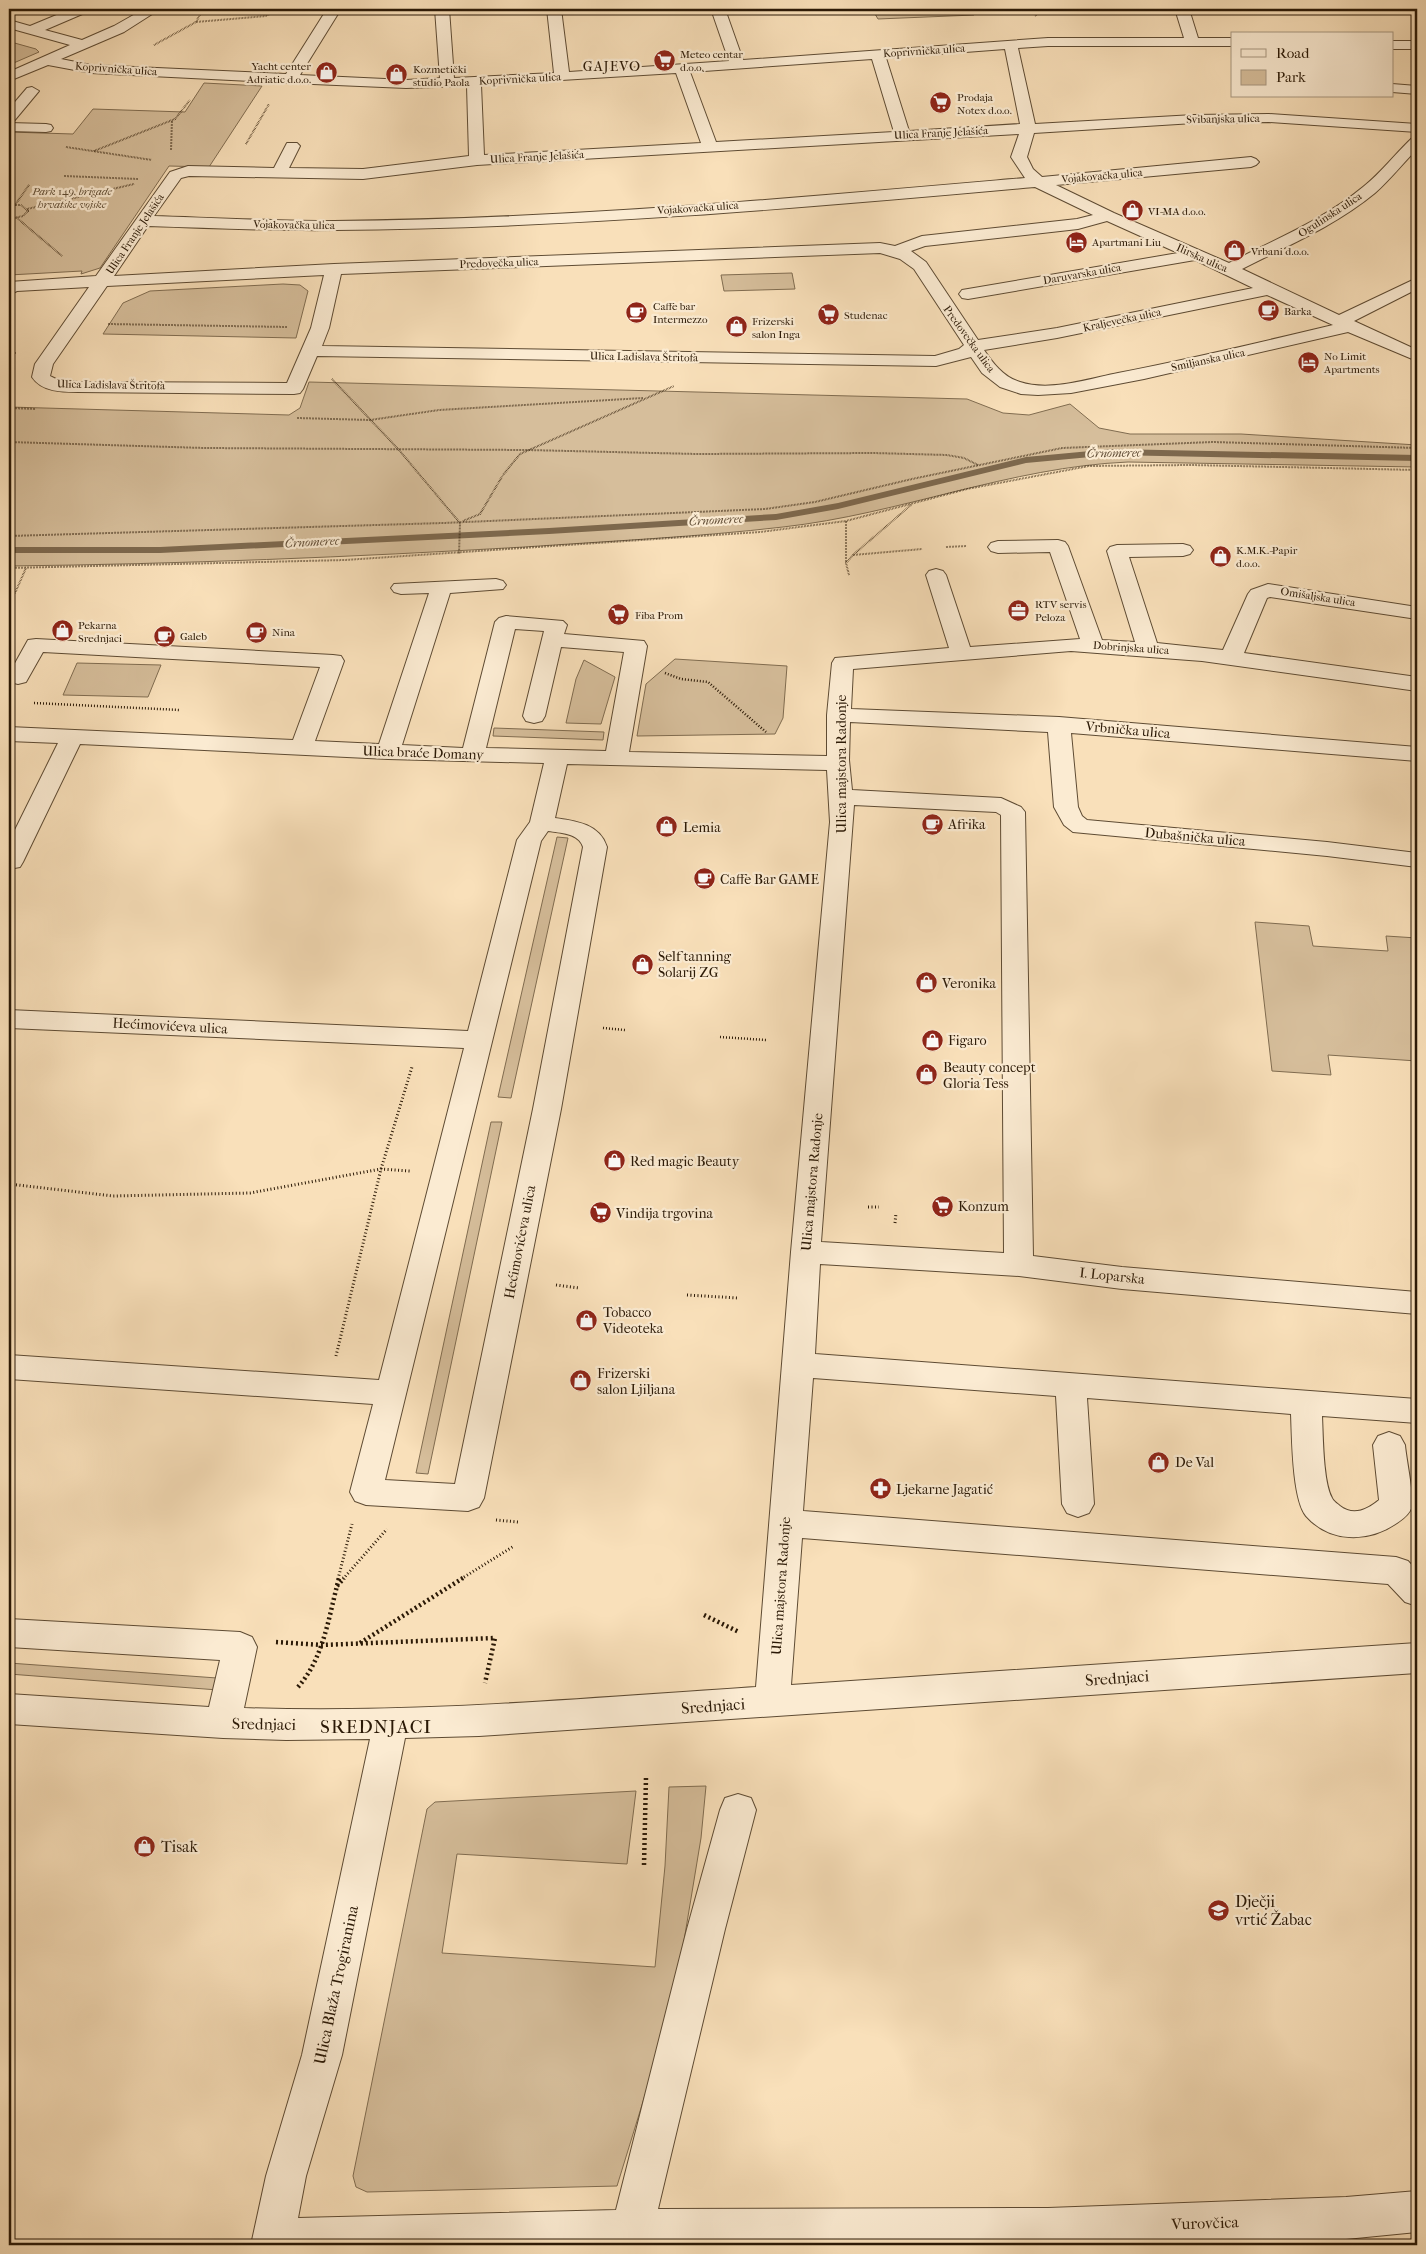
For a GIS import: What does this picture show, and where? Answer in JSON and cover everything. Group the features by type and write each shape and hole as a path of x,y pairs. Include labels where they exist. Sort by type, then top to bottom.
{"street":[{"path":"32,30 82,9"},
{"path":"9,78 138,20 153,9"},
{"path":"286,79 334,9"},
{"path":"442,9 447,83"},
{"path":"554,9 562,77"},
{"path":"718,9 738,65"},
{"path":"1182,9 1192,41"},
{"path":"9,24 85,44"},
{"name":"Koprivnička ulica","path":"48,61 91,69 406,84 562,77 1083,41 1231,42"},
{"path":"1394,44 1417,45"},
{"name":"Ilirska ulica","path":"1011,46 1028,128 1019,157 1027,171 1038,182 1108,216 1229,269 1269,290 1417,356"},
{"path":"878,54 903,136"},
{"path":"682,69 711,148"},
{"path":"474,82 477,160"},
{"path":"1394,88 1417,90"},
{"path":"9,118 32,91"},
{"name":"Svibanjska ulica","path":"1028,128 1269,111 1417,128"},
{"path":"9,127 46,128"},
{"name":"Ulica Franje Jelašića","path":"103,281 144,221 164,180 188,171 363,174 477,160 711,148 1028,128"},
{"name":"Ogulinska ulica","path":"1229,269 1280,246 1339,212 1369,190 1417,141"},
{"path":"280,172 292,146"},
{"name":"Vojakovačka ulica","path":"144,221 360,226 541,219 1038,182 1251,162"},
{"name":"Predovečka ulica","path":"896,250 922,242 1078,224 1108,216"},
{"name":"Predovečka ulica","path":"103,281 334,269 880,248 896,250 920,266 960,330 974,346 988,369 999,379 1012,386 1042,390 1064,388"},
{"name":"Daruvarska ulica","path":"968,294 1195,255"},
{"name":"Ulica Ladislava Štritofa","path":"103,281 43,366 41,377 46,382 78,386 294,389 320,328 334,269"},
{"path":"9,290 12,286 103,281"},
{"name":"Smiljanska ulica","path":"1064,388 1211,360 1346,323 1417,283"},
{"name":"Kraljevečka ulica","path":"974,346 1057,333 1269,290"},
{"name":"Ulica Ladislava Štritofa","path":"311,351 936,361 965,353 974,346"},
{"path":"998,547 1058,546 1092,646"},
{"path":"1148,648 1117,551 1183,550"},
{"path":"936,575 961,653"},
{"path":"388,752 442,586"},
{"path":"401,588 496,586"},
{"name":"Omišaljska ulica","path":"1231,657 1258,594 1268,590 1417,613"},
{"path":"473,755 506,622 556,625 534,716"},
{"path":"552,640 636,646 616,759"},
{"name":"Dobrinjska ulica","path":"843,663 1071,645 1148,648 1231,657 1417,684"},
{"path":"18,677 36,646 333,661 302,747"},
{"name":"Ulica majstora Radonje","path":"772,1702 843,797 838,763 838,715 843,663"},
{"name":"Vrbnička ulica","path":"838,715 1059,724 1417,754"},
{"name":"Dubašnička ulica","path":"1059,724 1066,807 1072,820 1081,827 1327,849 1417,860"},
{"name":"Ulica braće Domany","path":"9,734 473,755 838,763"},
{"path":"11,862 72,736"},
{"name":"Hećimovićeva ulica","path":"542,823 583,832 591,837 595,847 547,1109 468,1498 366,1492 389,1393 530,840 542,823 557,757"},
{"path":"843,797 1001,804 1012,812 1019,1265"},
{"name":"Hećimovićeva ulica","path":"9,1019 480,1040"},
{"name":"I. Loparska","path":"806,1252 1019,1265 1122,1278 1417,1303"},
{"path":"799,1365 1417,1411"},
{"path":"9,1367 389,1393"},
{"path":"1071,1385 1078,1504"},
{"path":"1306,1402 1309,1466 1317,1506 1336,1521 1358,1525 1381,1518 1396,1505 1389,1445"},
{"path":"786,1523 1396,1571 1417,1592"},
{"path":"9,1633 240,1647 223,1723"},
{"name":"Srednjaci","path":"9,1709 223,1723 479,1721 1417,1658"},
{"name":"Ulica Blaža Trogiranina","path":"272,2243 286,2176 322,2055 390,1722"},
{"path":"632,2230 706,1929 738,1810"},
{"name":"Vurovčica","path":"272,2243 329,2237 632,2230 881,2231 1048,2229 1328,2218 1417,2212"}],"path":[{"path":"196,22 260,17 279,9"},
{"path":"94,151 172,120 180,114 208,76"},
{"path":"246,144 286,79"},
{"path":"171,163 172,120"},
{"path":"62,146 171,163 188,171"},
{"path":"64,176 164,180"},
{"path":"9,205 28,209 164,180"},
{"path":"15,205 29,185"},
{"path":"9,220 23,216 28,209"},
{"path":"107,324 320,328"},
{"path":"311,351 327,374 399,450 460,523 459,553"},
{"path":"460,523 480,514 503,475 520,454 643,398 697,377 727,358"},
{"path":"9,388 12,388 9,392"},
{"path":"292,418 370,420 439,410 643,398"},
{"path":"9,408 38,409"},
{"path":"9,442 204,448 527,450 697,454 882,453 964,458 978,465"},
{"path":"9,536 460,523 766,508 815,502 1062,448 1213,442 1417,448"},
{"path":"9,568 335,561 760,532 846,521 1026,476 1089,466 1171,464 1417,470"},
{"path":"846,563 913,504"},
{"path":"846,521 846,563 849,575"},
{"path":"15,593 26,568"},
{"path":"632,666 653,668 680,679 708,682 772,737"},
{"path":"603,1028 625,1030"},
{"path":"720,1037 766,1040"},
{"path":"328,1389 381,1169 421,1038"},
{"path":"9,1184 113,1196 250,1193 381,1169"},
{"path":"868,1207 879,1207"},
{"path":"895,1222 896,1213"},
{"path":"556,1285 579,1288"},
{"path":"687,1295 738,1298"},
{"path":"296,1689 306,1678 322,1645 354,1515"},
{"path":"360,1644 514,1546"},
{"path":"704,1614 746,1635"},
{"path":"240,1647 279,1642 322,1645 495,1638 484,1690"},
{"path":"644,1865 646,1777"}],"green space":[{"path":"872,9 971,9 974,15 878,19"},
{"path":"9,43 36,49 39,52 9,65"},
{"name":"Park 149. brigade hrvatske vojske","path":"204,83 262,86 209,167 169,166 100,268 81,274 82,271 9,275 9,132 73,134 93,109 185,112"},
{"path":"792,273 795,289 724,291 721,275"},
{"path":"283,284 300,285 308,291 296,338 103,334 123,303 150,291"},
{"path":"309,382 967,399 1003,413 1029,415 1070,404 1099,428 1130,434 1241,434 1417,445 1417,467 1128,462 1041,472 827,521 718,534 331,557 138,564 9,566 9,407 289,415 300,408"},
{"path":"675,659 787,666 783,718 775,734 637,736 646,684"},
{"path":"584,660 615,677 601,724 566,723 576,679"},
{"path":"77,663 161,665 148,697 63,695"},
{"path":"494,728 604,732 603,740 493,736"},
{"path":"557,837 568,838 511,1098 498,1097"},
{"path":"1255,922 1309,926 1313,946 1388,951 1386,936 1417,938 1417,1061 1328,1055 1331,1075 1272,1071"},
{"path":"491,1122 502,1122 428,1474 416,1473"},
{"path":"9,1663 217,1678 218,1690 9,1674"},
{"path":"706,1786 701,1838 674,2001 617,2186 367,2192 356,2187 353,2176 427,1809 435,1802 636,1791 627,1864 457,1854 442,1953 655,1967 665,1866 669,1787"}],"waterway":[{"name":"Črnomerec","path":"9,550 160,550 549,531 776,517 838,506 1026,460 1112,452 1417,458"}],"place":[{"name":"Meteo centar d.o.o.","path":"664,60"},
{"name":"Yacht center Adriatic d.o.o.","path":"327,72"},
{"name":"Kozmetički studio Paola","path":"397,75"},
{"name":"Prodaja Notex d.o.o.","path":"941,103"},
{"name":"VI-MA d.o.o.","path":"1132,211"},
{"name":"Apartmani Liu","path":"1076,242"},
{"name":"Vrbani d.o.o.","path":"1235,251"},
{"name":"Barka","path":"1268,311"},
{"name":"Caffe bar Intermezzo","path":"637,312"},
{"name":"Studenac","path":"828,315"},
{"name":"Frizerski salon Inga","path":"736,327"},
{"name":"No Limit Apartments","path":"1308,362"},
{"name":"K.M.K.-Papir d.o.o.","path":"1220,556"},
{"name":"RTV servis Peloza","path":"1019,610"},
{"name":"Fiba Prom","path":"619,615"},
{"name":"Pekarna Srednjaci","path":"62,631"},
{"name":"Nina","path":"256,632"},
{"name":"Galeb","path":"164,636"},
{"name":"Afrika","path":"932,824"},
{"name":"Lemia","path":"667,827"},
{"name":"Caffe Bar GAME","path":"704,879"},
{"name":"Self tanning Solarij ZG","path":"642,964"},
{"name":"Veronika","path":"926,983"},
{"name":"Figaro","path":"932,1040"},
{"name":"Beauty concept Gloria Tess","path":"927,1075"},
{"name":"Red magic Beauty","path":"614,1161"},
{"name":"Konzum","path":"942,1206"},
{"name":"Vindija trgovina","path":"600,1213"},
{"name":"Tobacco Videoteka","path":"587,1320"},
{"name":"Frizerski salon Ljiljana","path":"581,1381"},
{"name":"De Val","path":"1159,1462"},
{"name":"Ljekarne Jagatić","path":"880,1489"},
{"name":"Tisak","path":"145,1846"},
{"name":"Dječji vrtić Žabac","path":"1219,1910"}],"district":[{"name":"GAJEVO","path":"612,66"},
{"name":"SREDNJACI","path":"376,1727"}]}
